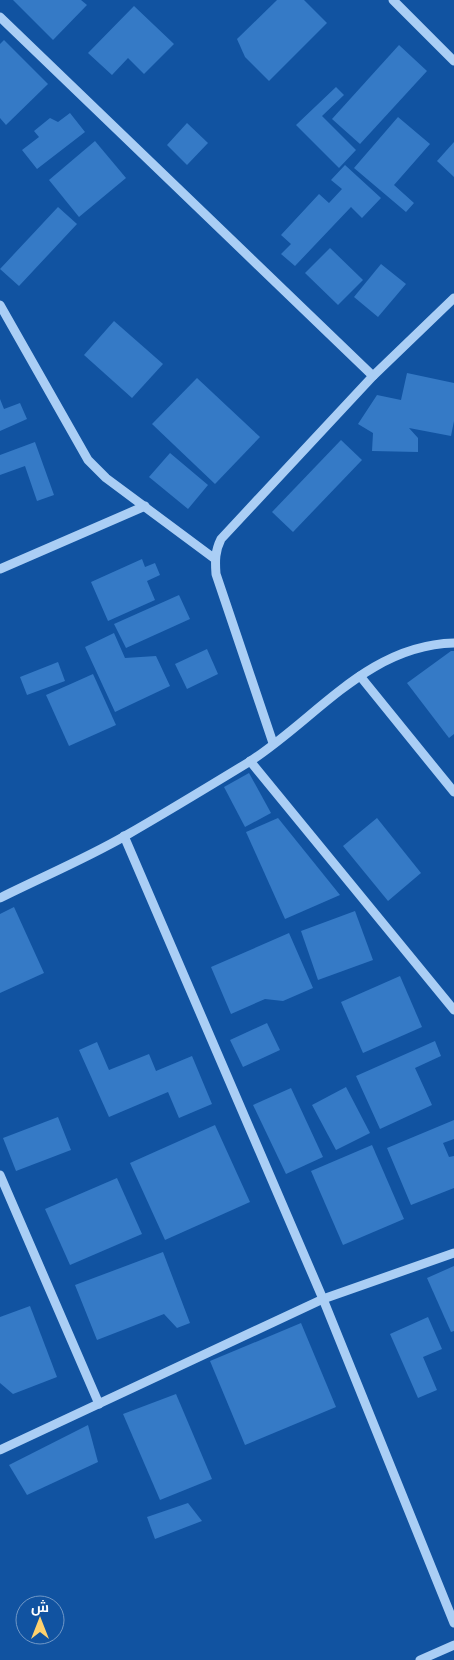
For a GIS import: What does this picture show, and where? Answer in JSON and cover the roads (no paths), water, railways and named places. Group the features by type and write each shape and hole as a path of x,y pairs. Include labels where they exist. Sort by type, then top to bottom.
{"street":[{"path":"395,1 454,61"},
{"path":"0,17 374,376"},
{"path":"273,743 216,574 215,559 217,548 221,539 374,376 454,298"},
{"path":"0,305 88,460 106,478 215,559"},
{"path":"0,569 145,506"},
{"path":"0,898 124,836 250,760 381,662 402,652 424,646 454,643"},
{"path":"360,676 454,792"},
{"path":"250,760 454,1010"},
{"path":"124,836 323,1299 454,1623"},
{"path":"0,1175 99,1404"},
{"path":"0,1450 323,1299 454,1253"},
{"path":"420,1660 454,1645"}]}
